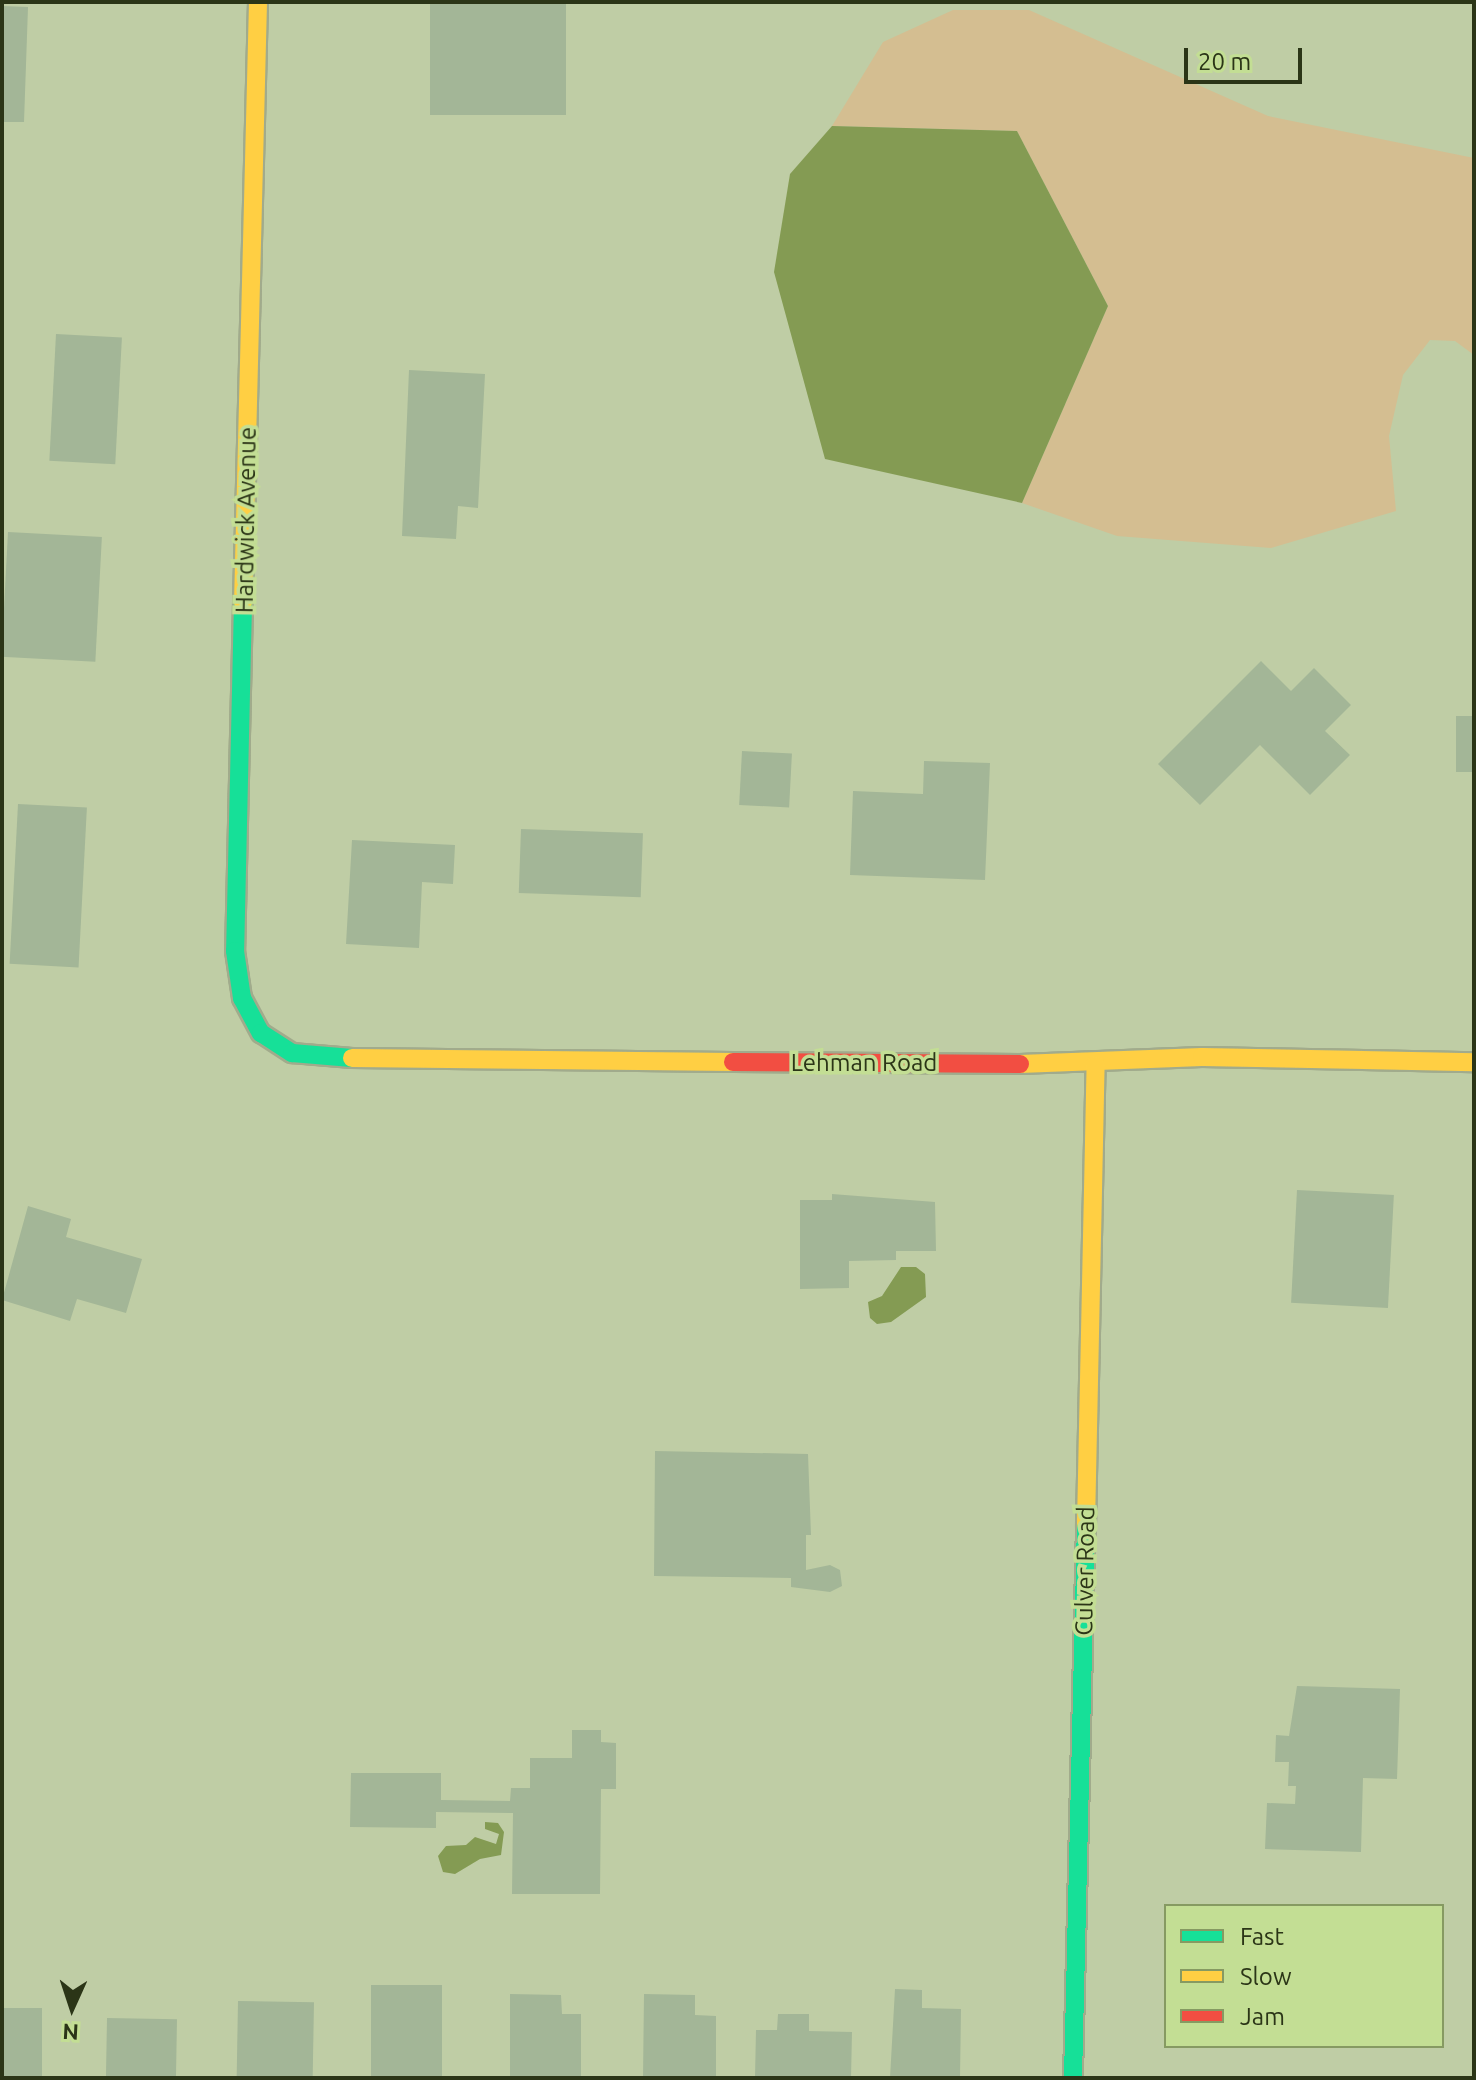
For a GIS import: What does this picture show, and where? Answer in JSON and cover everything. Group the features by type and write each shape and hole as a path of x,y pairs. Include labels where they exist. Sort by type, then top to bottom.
{"street":[{"name":"Hardwick Avenue","path":"258,2 235,951 242,998 261,1033"},
{"name":"Lehman Road","path":"261,1033 292,1053 336,1058 1096,1065 1202,1057 1474,1062"},
{"name":"Culver Road","path":"1073,2078 1096,1065"}],"shaded area":[{"path":"953,10 1029,10 1268,116 1474,158 1474,355 1455,341 1430,340 1403,375 1389,436 1396,511 1271,548 1117,536 1022,503 1108,306 1017,131 832,126 883,42"},
{"path":"832,126 1017,131 1108,306 1022,503 825,459 774,272 790,174"},
{"path":"901,1267 916,1267 925,1274 926,1297 891,1322 877,1324 870,1318 868,1302 882,1296"},
{"path":"485,1822 498,1823 504,1832 501,1855 480,1859 455,1874 443,1872 438,1856 446,1846 466,1845 475,1837 496,1844 499,1834 485,1829"}],"building":[{"path":"430,2 566,2 566,115 430,115"},
{"path":"2,6 28,7 24,122 2,122"},
{"path":"56,334 122,337 115,464 49,461"},
{"path":"409,370 485,374 478,508 458,506 456,539 402,536"},
{"path":"8,532 102,537 95,662 2,657"},
{"path":"1261,661 1291,691 1314,668 1351,705 1325,731 1350,755 1310,795 1260,745 1200,805 1158,764"},
{"path":"1456,716 1474,716 1474,772 1456,772"},
{"path":"742,751 792,754 789,808 739,805"},
{"path":"924,761 990,763 985,880 850,875 853,791 923,794"},
{"path":"18,804 87,808 79,967 10,964"},
{"path":"521,829 643,833 641,897 519,893"},
{"path":"352,840 455,845 453,884 422,882 419,948 346,944"},
{"path":"1297,1190 1394,1195 1388,1308 1291,1303"},
{"path":"832,1194 935,1202 936,1251 896,1251 896,1260 849,1261 849,1288 800,1289 800,1200 832,1200"},
{"path":"28,1206 71,1219 66,1237 142,1259 126,1313 77,1299 70,1321 2,1300"},
{"path":"655,1451 808,1454 811,1535 806,1535 806,1570 830,1565 840,1570 842,1586 830,1592 791,1587 791,1578 654,1576"},
{"path":"1297,1686 1400,1689 1397,1779 1363,1778 1361,1852 1265,1849 1267,1803 1295,1804 1296,1786 1288,1786 1289,1762 1275,1762 1276,1735 1289,1736"},
{"path":"572,1730 601,1730 601,1742 616,1743 616,1789 601,1789 600,1894 512,1894 513,1813 436,1812 436,1828 350,1827 351,1773 441,1773 441,1800 510,1801 511,1788 530,1788 530,1758 572,1758"},
{"path":"371,1985 442,1985 442,2078 371,2078"},
{"path":"895,1989 922,1990 922,2008 961,2009 960,2078 890,2078"},
{"path":"510,1994 561,1995 562,2014 581,2014 581,2078 510,2078"},
{"path":"644,1994 695,1995 695,2015 716,2016 716,2078 643,2078"},
{"path":"238,2001 314,2002 313,2078 237,2078"},
{"path":"2,2008 42,2008 42,2078 2,2078"},
{"path":"778,2014 809,2014 809,2031 852,2032 851,2078 755,2078 756,2030 777,2030"},
{"path":"107,2018 177,2019 176,2078 106,2078"}],"traffic: fast":[{"path":"243,603 235,951 242,998 261,1033 292,1053 352,1058"},
{"path":"1073,2078 1086,1524"}],"traffic: slow":[{"path":"243,603 258,2"},
{"path":"1020,1064 1202,1057 1474,1062"},
{"path":"352,1058 733,1062"},
{"path":"1086,1524 1096,1065"}],"traffic: jam":[{"path":"733,1062 1020,1064"}]}
